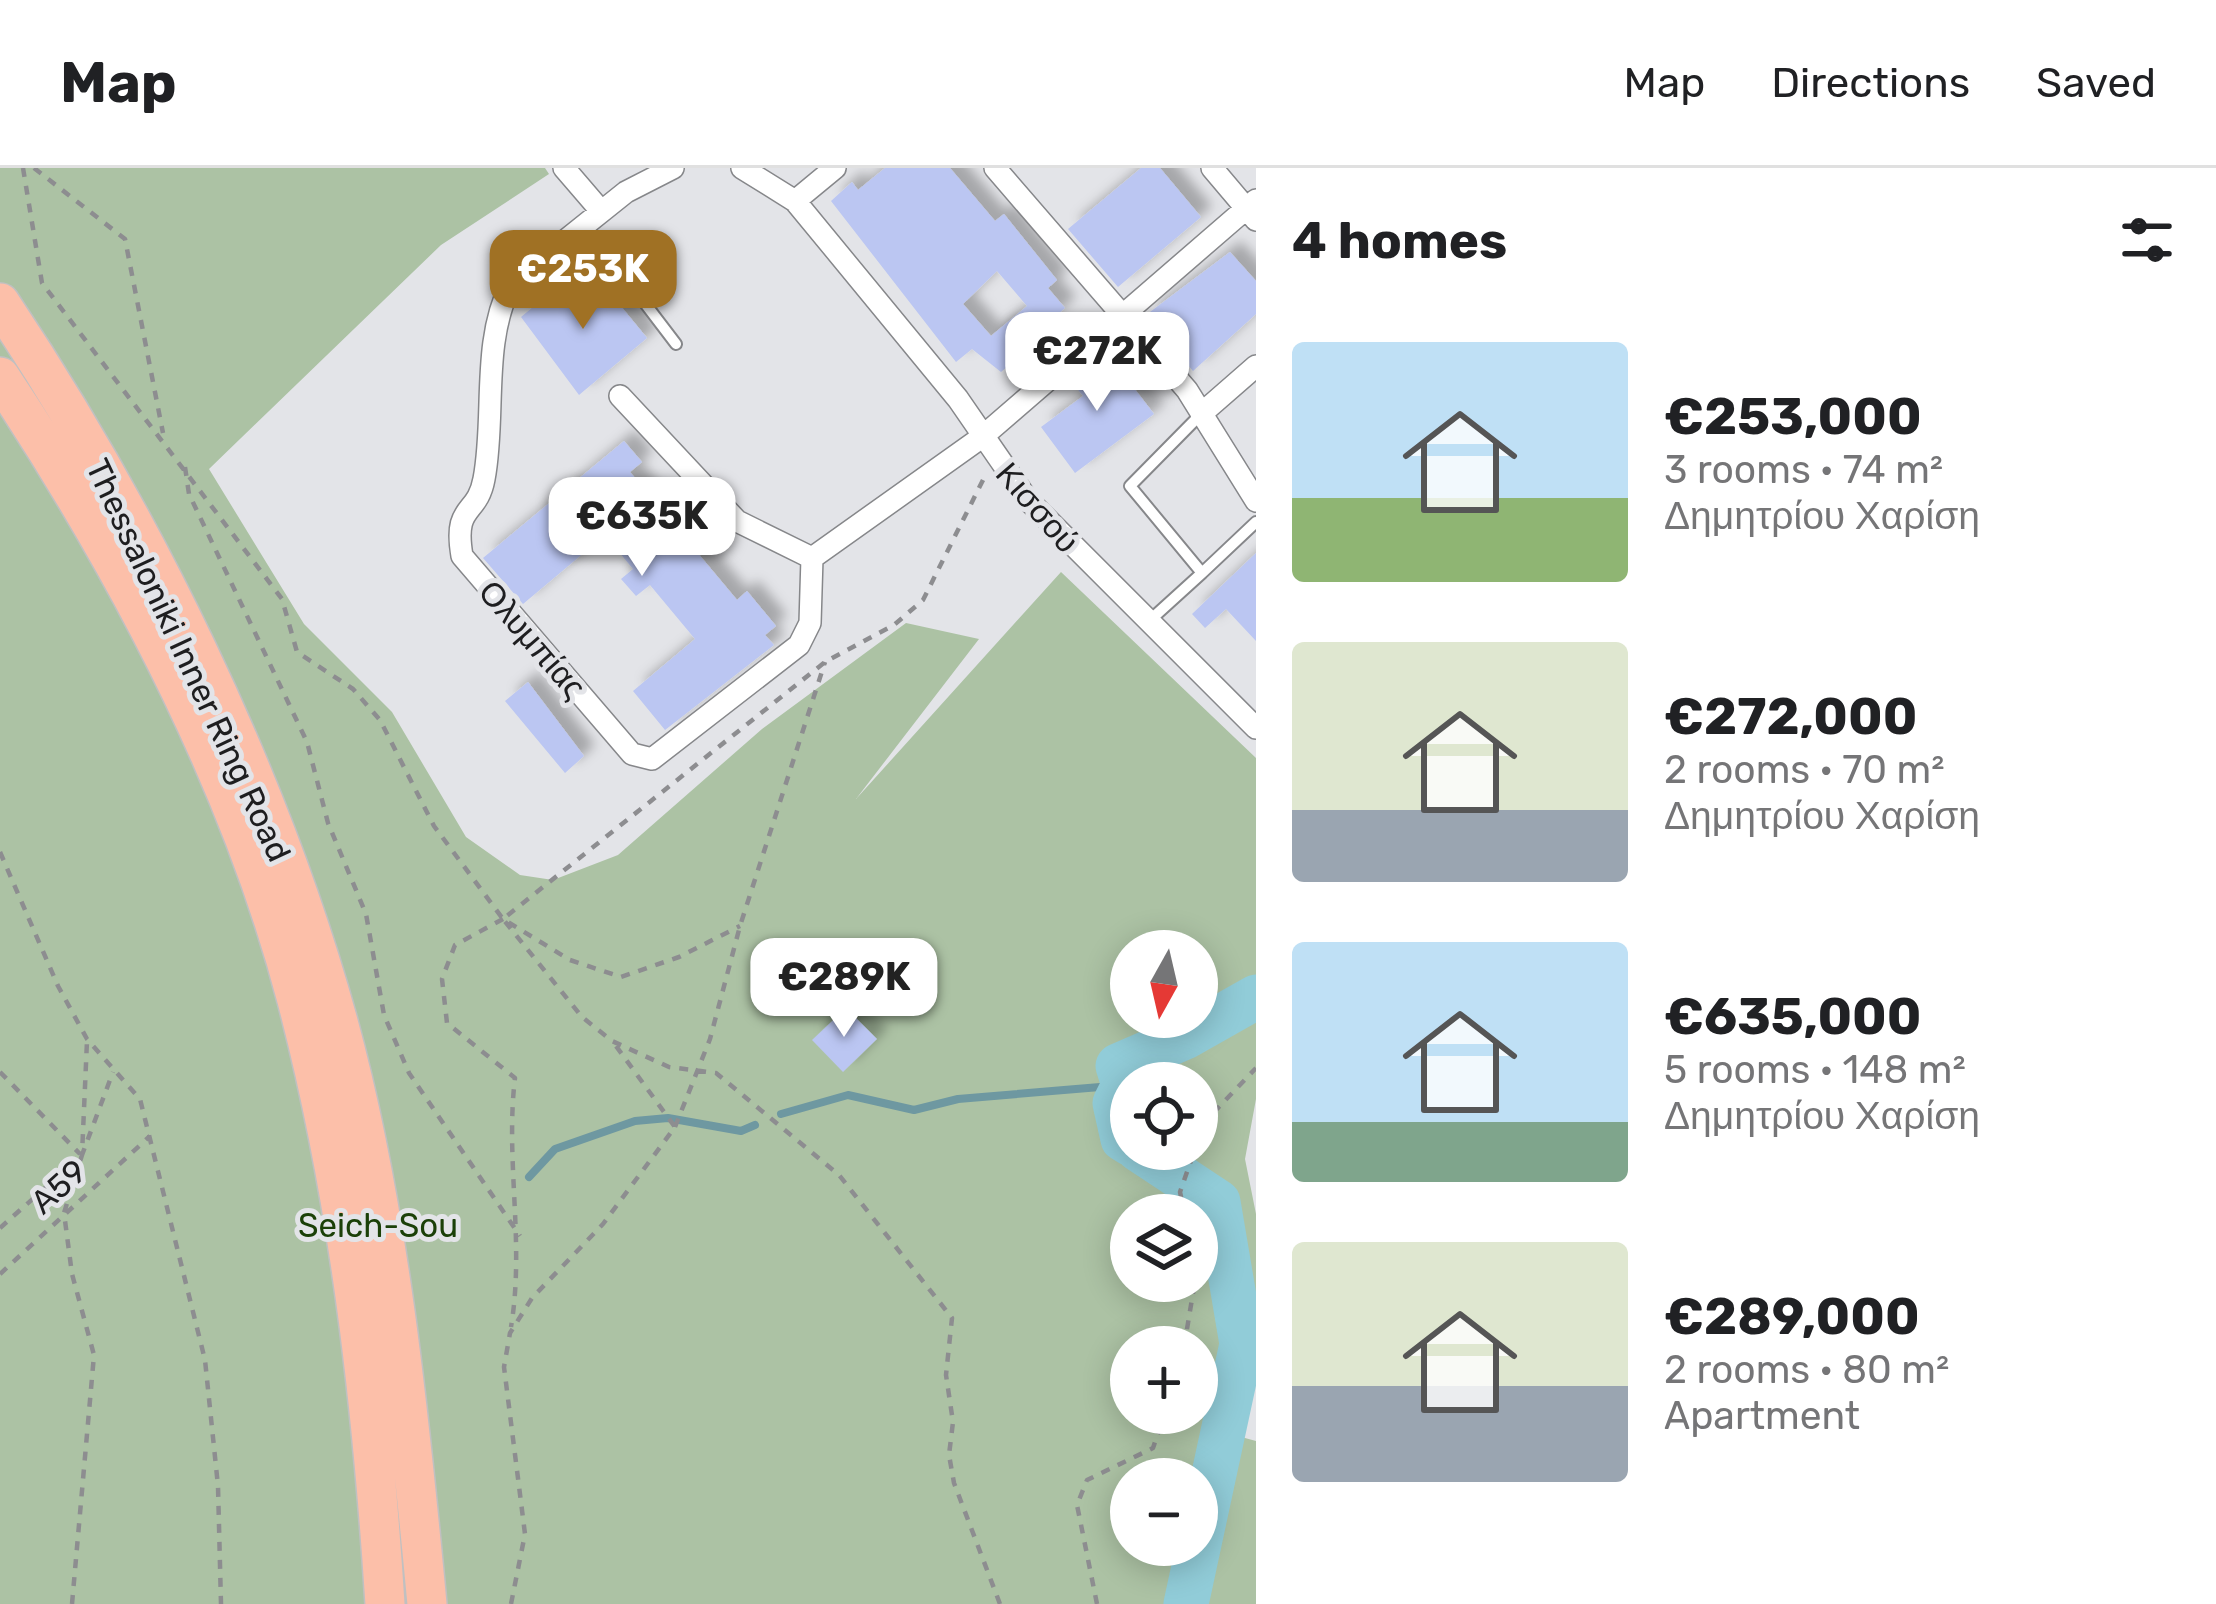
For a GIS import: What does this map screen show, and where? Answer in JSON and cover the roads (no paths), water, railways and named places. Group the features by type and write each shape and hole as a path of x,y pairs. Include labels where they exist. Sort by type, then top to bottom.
{"highway":[{"name":"Thessaloniki Inner Ring Road","path":"0,303 143,547 238,749 305,914 338,1023 367,1157 427,1604"},
{"name":"Thessaloniki Inner Ring Road","path":"0,377 118,568 223,785 272,919 320,1097 354,1282 385,1604"}],"street":[{"path":"564,168 592,217"},
{"name":"Ολυμπίας","path":"673,168 592,217 520,274 504,300 490,389 485,473 479,493 459,521 462,556 632,754 652,759 799,645 810,623 812,557"},
{"name":"Κισσού","path":"742,168 795,201 939,374 998,461 1070,546 1256,728"},
{"path":"795,201 835,168"},
{"path":"995,168 1123,314 1202,414 1256,501"},
{"path":"620,396 737,521 812,557 982,436 1253,210 1212,168"},
{"path":"1202,414 1256,366"}],"lane":[{"path":"592,217 676,344"},
{"path":"1202,414 1130,486 1134,497 1202,573"},
{"path":"1148,622 1256,522"}],"waterway":[{"path":"1127,1062 1187,1036 1256,997"},
{"path":"781,1114 848,1095 914,1110 958,1099 1110,1086"},
{"path":"529,1177 555,1149 635,1121 668,1118 741,1131 755,1125"},
{"path":"1170,1170 1218,1202 1242,1344 1186,1604"}],"park label":[{"name":"Seich-Sou","path":"378,1225"}]}
